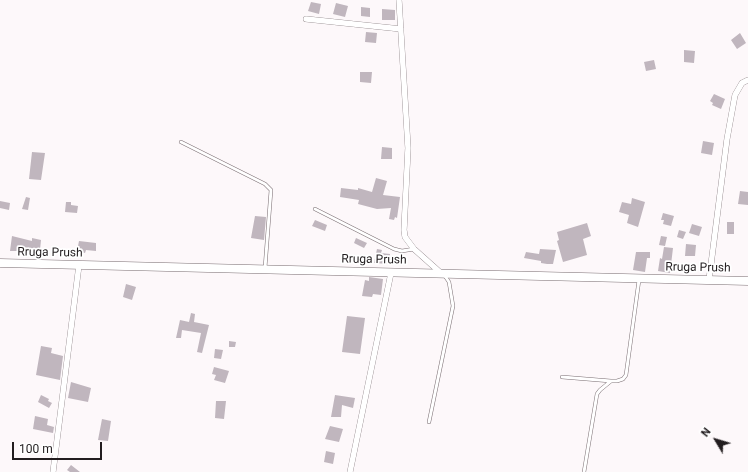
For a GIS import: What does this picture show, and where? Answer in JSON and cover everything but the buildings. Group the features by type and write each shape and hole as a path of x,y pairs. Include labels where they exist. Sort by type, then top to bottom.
{"street":[{"path":"399,0 408,148 404,230 405,237 414,249 442,274"},
{"path":"306,18 401,28"},
{"path":"709,280 727,139 735,95 742,84 748,80"},
{"name":"Rruga Prush","path":"0,263 748,281"},
{"path":"53,472 79,265"},
{"path":"350,472 391,273"}],"lane":[{"path":"181,142 264,184 271,190 265,270"},
{"path":"315,209 394,249 402,252 414,249"},
{"path":"429,422 453,306 449,282 442,274"},
{"path":"562,378 610,381 623,379 626,375 640,278"},
{"path":"584,472 597,394 610,381"}]}
